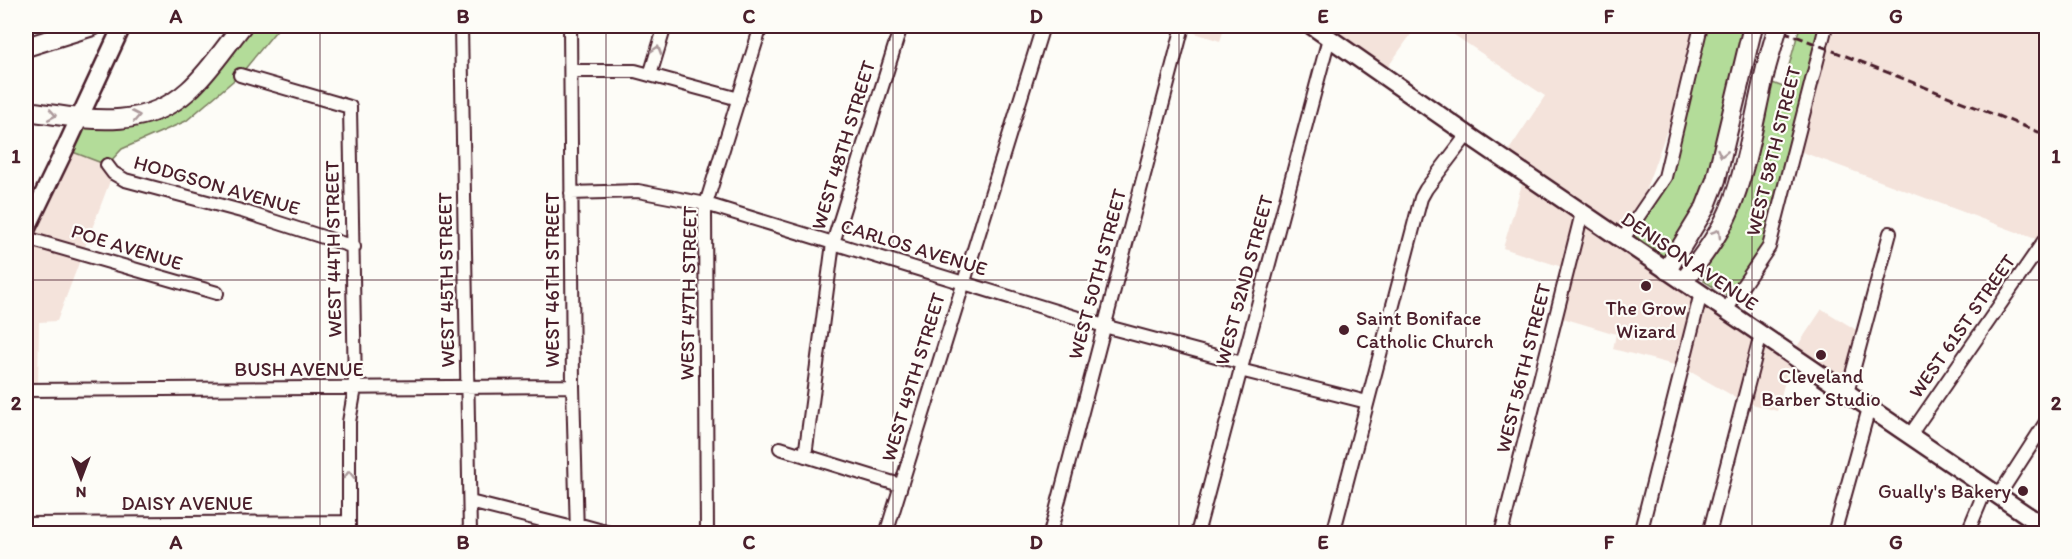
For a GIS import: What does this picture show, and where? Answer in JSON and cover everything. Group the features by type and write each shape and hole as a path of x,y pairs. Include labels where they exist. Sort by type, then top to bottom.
{"highway":[{"path":"26,47 93,26"},
{"path":"26,111 78,119 126,118 150,113 168,105 190,89 242,26"},
{"path":"1667,270 1705,208 1716,180 1753,26"},
{"path":"1684,281 1719,231 1736,193 1778,26"}],"main road":[{"path":"26,230 122,26"},
{"name":"DENISON AVENUE","path":"1312,26 1467,135 2046,528"}],"street":[{"name":"WEST 45TH STREET","path":"461,26 470,534"},
{"name":"WEST 46TH STREET","path":"570,26 573,386 577,529"},
{"path":"650,75 665,26"},
{"name":"WEST 47TH STREET","path":"707,534 706,204 761,26"},
{"name":"WEST 48TH STREET","path":"805,456 832,243 901,26"},
{"name":"WEST 49TH STREET","path":"886,534 1043,26"},
{"name":"WEST 50TH STREET","path":"1050,534 1183,26"},
{"path":"1622,240 1665,177 1701,26"},
{"name":"WEST 58TH STREET","path":"1726,310 1769,247 1826,26"},
{"name":"WEST 52ND STREET","path":"1197,534 1329,38"},
{"path":"571,71 635,70 739,99"},
{"name":"WEST 44TH STREET","path":"240,75 350,107 355,388 349,422 349,528"},
{"path":"1333,534 1421,198 1467,135"},
{"name":"HODGSON AVENUE","path":"107,165 125,180 244,212 354,247"},
{"name":"CARLOS AVENUE","path":"571,193 638,191 706,204 1104,326 1367,402"},
{"name":"WEST 56TH STREET","path":"1501,534 1582,213"},
{"path":"1847,393 1890,233"},
{"name":"POE AVENUE","path":"26,238 217,293"},
{"name":"WEST 61ST STREET","path":"1910,435 2046,238"},
{"path":"1640,534 1701,293"},
{"path":"1709,534 1761,334"},
{"name":"BUSH AVENUE","path":"26,390 573,386"},
{"path":"1834,534 1869,408"},
{"path":"1967,534 1993,490 2046,422"},
{"path":"780,448 900,485"},
{"path":"470,502 577,529 613,534"},
{"name":"DAISY AVENUE","path":"26,524 349,528"}],"shaded area":[{"path":"1183,26 1225,26 1220,41 1182,29"},
{"path":"1312,26 1417,26 1382,75"},
{"path":"1441,26 1701,26 1691,64 1644,194 1622,240 1792,354 1822,309 1863,334 1847,393 1792,355 1777,411 1742,401 1682,367 1613,349 1616,334 1556,316 1568,269 1503,248 1525,174 1503,159 1545,96"},
{"path":"1826,26 1848,26 1887,32 1889,26 2046,26 2046,238 2044,242 1794,149"},
{"path":"65,149 107,165 113,173 57,321 39,322 38,390 26,390 26,230"}],"green space":[{"path":"242,26 280,26 240,75 186,121 122,149 107,165 65,149 78,119 168,105"},
{"path":"1701,26 1753,26 1721,160 1667,270 1622,240 1665,177"},
{"path":"1800,26 1823,26 1766,249 1731,298 1704,281 1704,267 1770,82 1783,87"}],"railway":[{"path":"1770,26 2046,135"}],"place":[{"name":"The Grow Wizard","path":"1646,286"},
{"name":"Saint Boniface Catholic Church","path":"1344,330"},
{"name":"Cleveland Barber Studio","path":"1821,355"},
{"name":"Gually's Bakery","path":"2023,491"}]}
